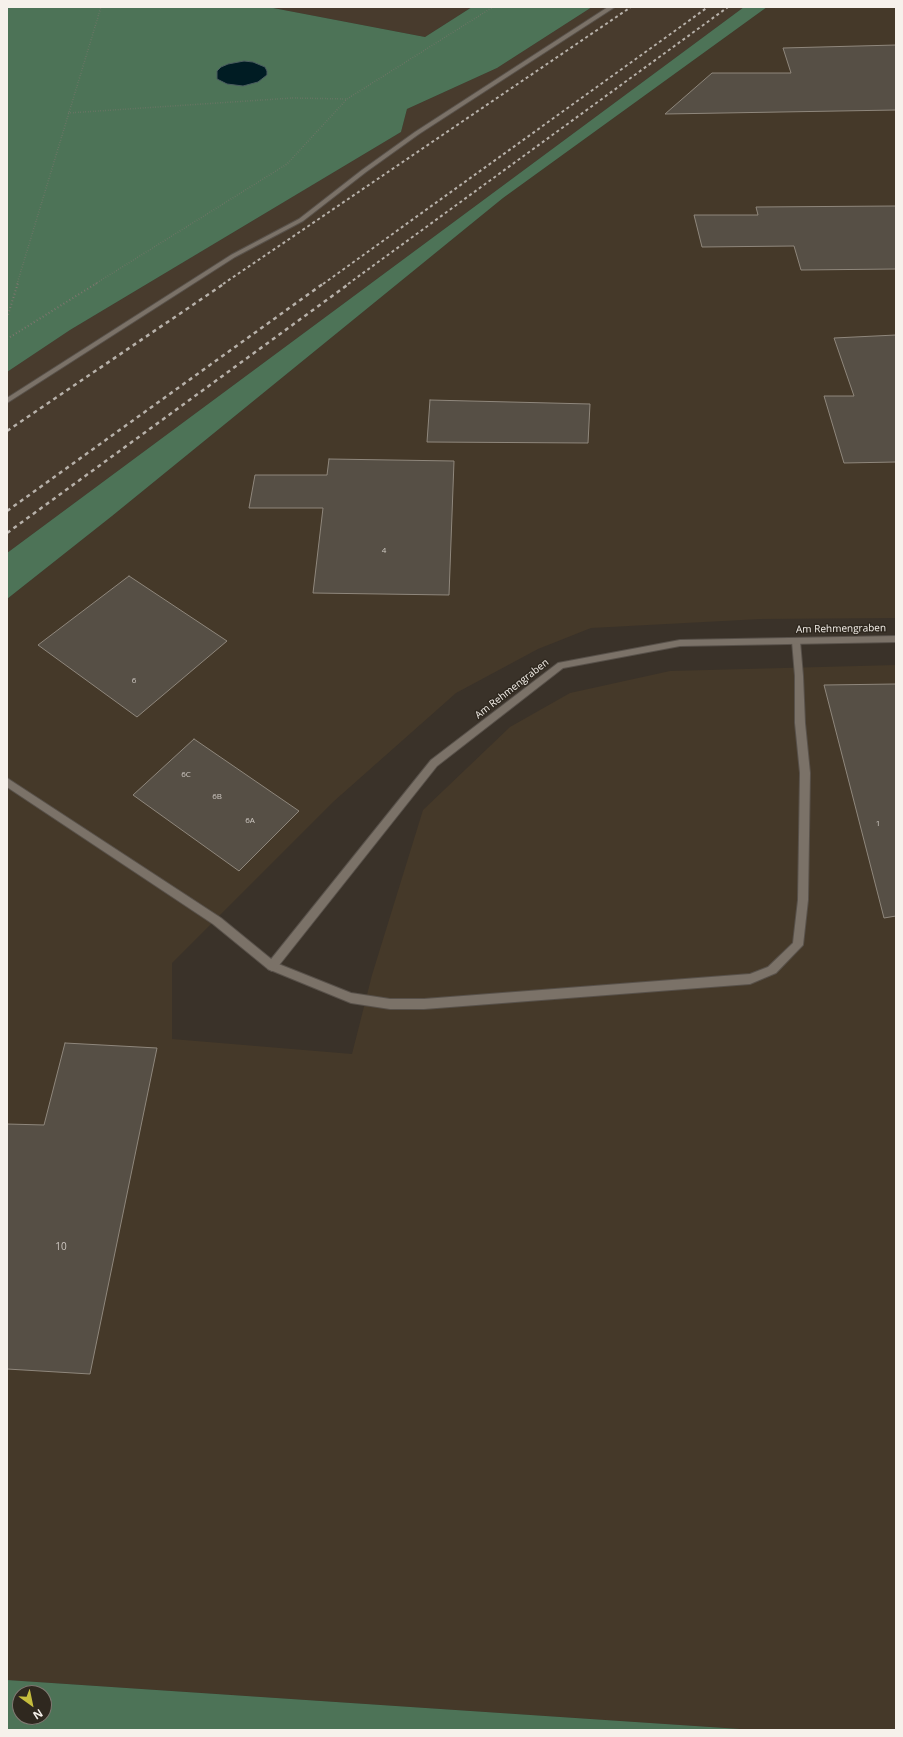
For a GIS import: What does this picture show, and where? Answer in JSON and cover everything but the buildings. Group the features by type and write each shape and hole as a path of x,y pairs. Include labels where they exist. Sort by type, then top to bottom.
{"street":[{"path":"7,401 233,256 301,220 364,170 417,133 612,7"},
{"name":"Am Rehmengraben","path":"272,966 434,763 560,665 680,643 896,639"},
{"path":"7,782 217,921 272,966 351,998 390,1004 424,1004 750,979 772,970 798,945 803,900 805,773 800,723 799,676 796,641"}],"path":[{"path":"7,318 101,7"},
{"path":"7,339 287,164 348,99 493,7"},
{"path":"68,113 292,98 348,99"}],"shaded area":[{"path":"268,7 472,7 425,37"},
{"path":"592,7 744,7 7,553 7,372 70,330 401,132 407,109 497,68"},
{"path":"767,7 896,7 896,618 761,619 591,628 538,649 456,693 333,802 172,963 172,1039 352,1054 372,975 423,810 510,727 570,693 670,671 896,665 896,1730 755,1730 7,1680 7,599 112,516 503,198"}],"green space":[{"path":"7,7 268,7 425,37 472,7 592,7 497,68 407,109 401,132 70,330 7,372"},
{"path":"744,7 767,7 503,198 112,516 7,599 7,553"},
{"path":"7,1680 755,1730 7,1730"}],"water":[{"path":"244,61 253,62 265,67 267,75 258,82 243,86 227,84 217,79 217,71 221,67"}],"railway":[{"path":"223,284 631,7"},
{"path":"323,284 708,7"},
{"path":"348,284 728,7"},
{"path":"7,431 225,283"},
{"path":"7,511 324,283"},
{"path":"7,533 350,283"}]}
